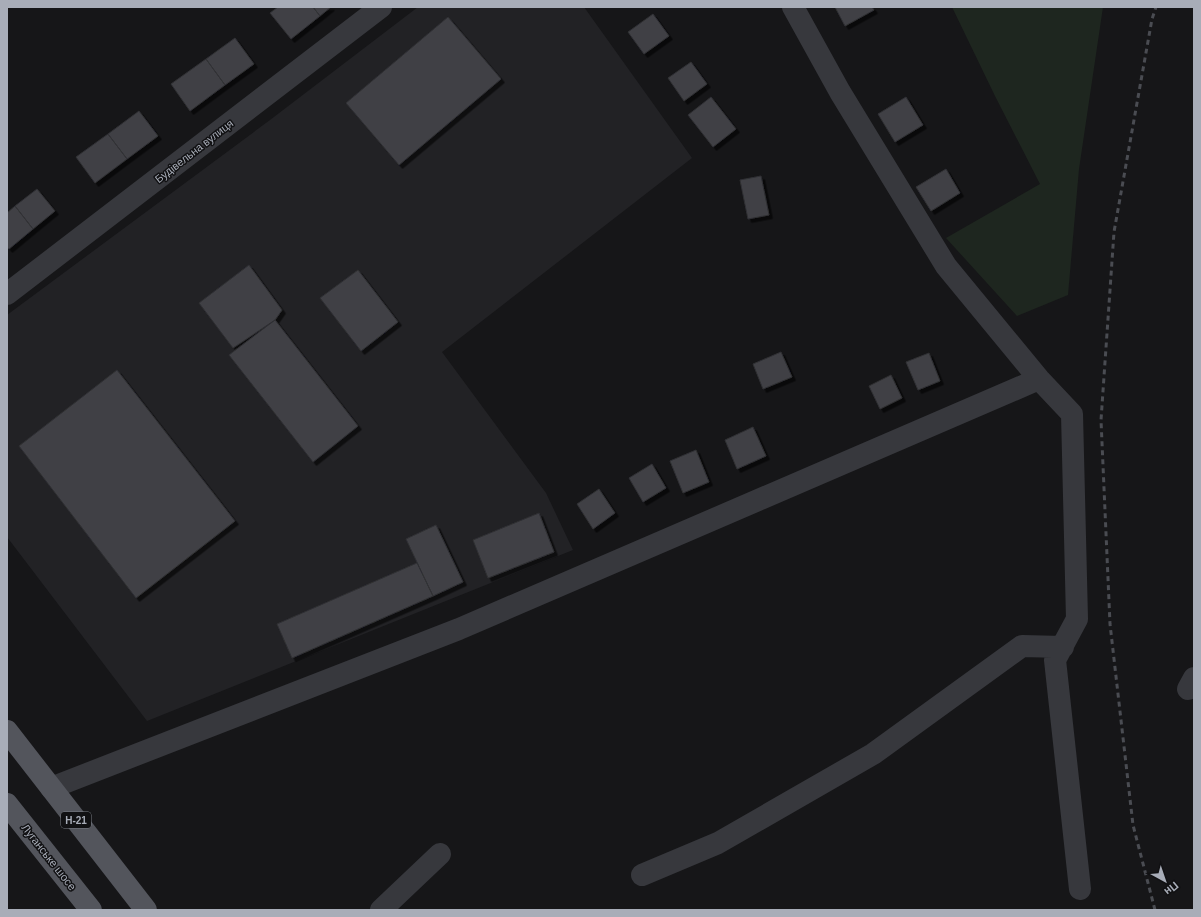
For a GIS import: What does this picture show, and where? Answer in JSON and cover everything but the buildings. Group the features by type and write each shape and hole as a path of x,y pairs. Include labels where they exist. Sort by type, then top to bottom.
{"main road":[{"name":"Н-21","path":"7,731 146,910"},
{"name":"Луганське шосе","path":"7,804 91,910"}],"street":[{"name":"Будівельна вулиця","path":"7,294 381,7"},
{"path":"794,7 840,92 946,266 1039,379 1072,414 1076,619 1055,660 1080,890"},
{"path":"51,788 459,629 1039,379"},
{"path":"642,875 718,844 873,754 1022,646 1062,647"},
{"path":"381,910 440,854"}],"shaded area":[{"path":"418,7 584,7 692,158 442,352 546,493 573,550 147,721 7,537 7,315 270,120"},
{"path":"952,7 1103,7 1079,169 1068,295 1017,316 946,238 1040,184"}],"railway":[{"path":"1155,910 1133,825 1110,624 1101,420 1114,232 1152,19 1156,7"}]}
